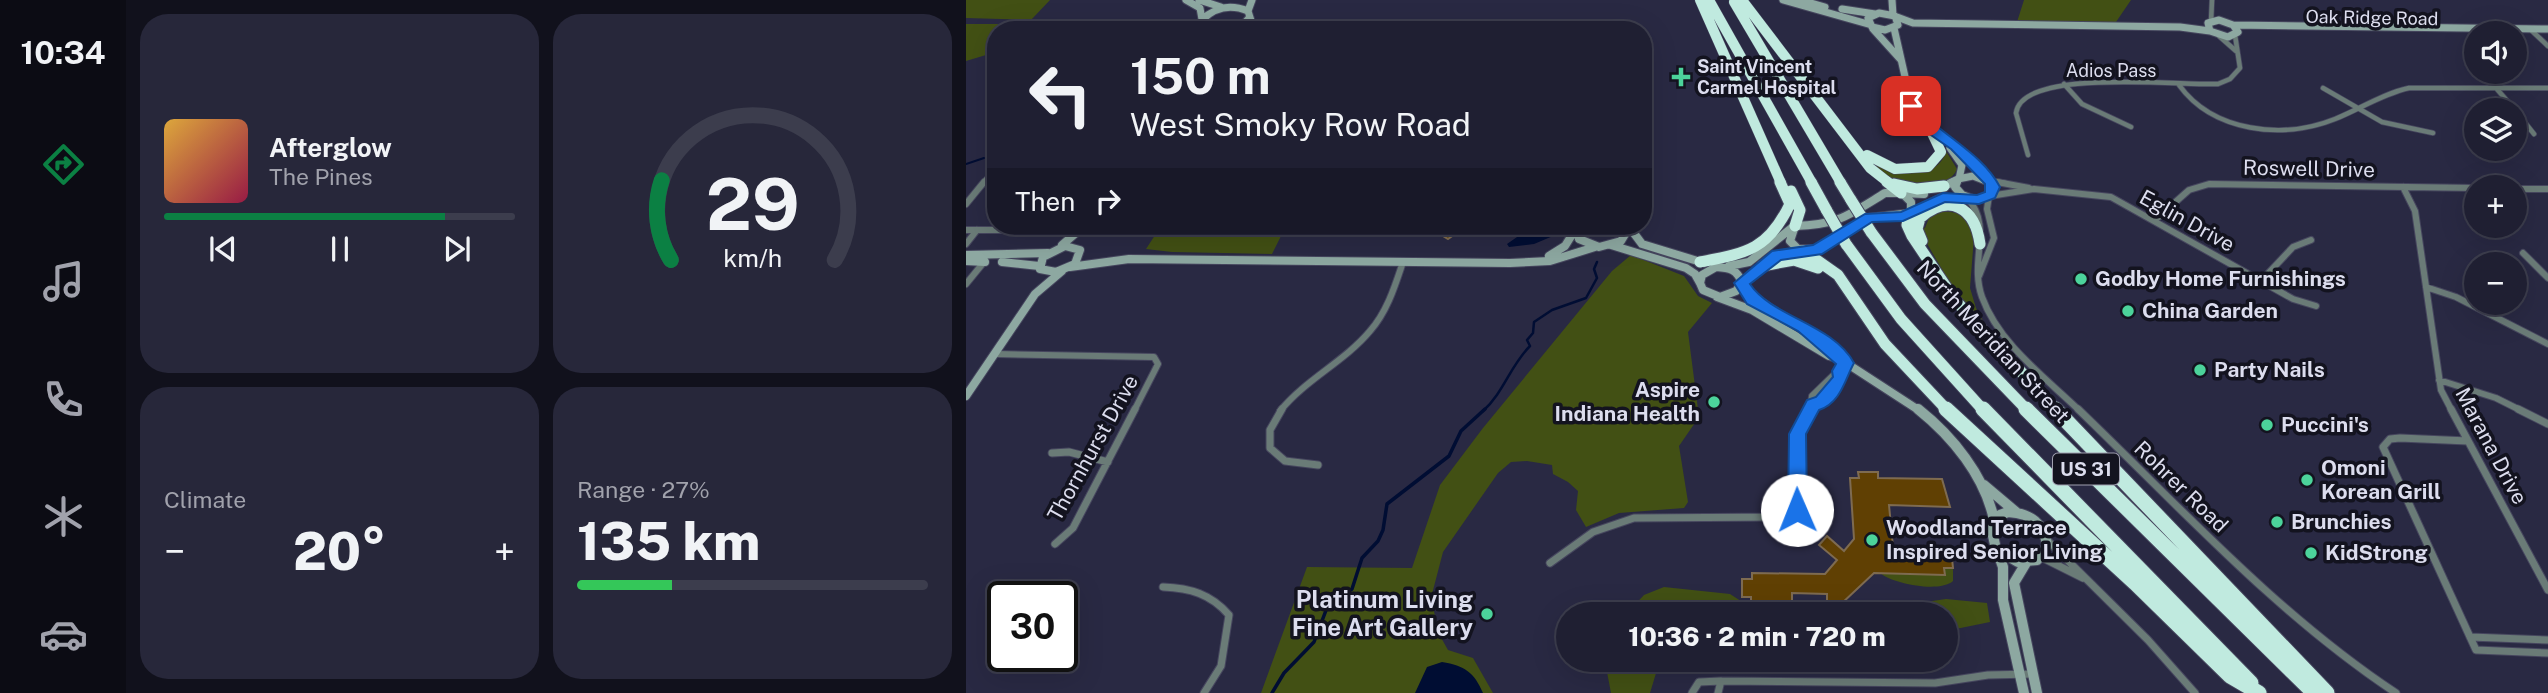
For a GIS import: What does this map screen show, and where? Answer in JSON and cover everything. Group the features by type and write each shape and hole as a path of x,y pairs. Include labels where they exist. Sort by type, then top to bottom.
{"highway":[{"path":"1699,262 1745,254 1779,228 1790,204 1782,179 1700,0"},
{"name":"US 31","path":"1709,0 1846,244 1901,319 1954,379 2260,693"},
{"name":"North Meridian Street","path":"1733,0 1871,232 1925,304 1969,353 2314,693"},
{"path":"1742,0 1846,136 1881,178 1901,193"},
{"path":"1846,136 1875,162 1894,169 1913,170 1930,166 1941,155 1941,146 1930,129"},
{"path":"1881,178 1911,188 1944,186"},
{"path":"1782,179 1799,205 1799,217 1795,226"},
{"path":"1927,258 1917,225 1923,214 1939,206 1952,205 1967,212 1975,222 1980,244"},
{"path":"1910,214 1909,230 1927,258 1955,300 1997,349 2327,693"},
{"path":"1804,251 1838,275 1893,353 1937,401 2135,583 2230,676 2260,693"},
{"path":"1762,266 1789,260 1810,263 1830,276 1857,304"}],"street":[{"path":"1186,0 1200,8 1202,20"},
{"path":"1199,0 1249,15"},
{"path":"1245,21 1252,0"},
{"path":"1783,0 1882,30 1938,24"},
{"path":"1800,0 1895,16 1909,22 2180,27 2210,32 2236,51"},
{"path":"1884,0 1876,13 1868,18 1869,25 1901,60"},
{"path":"1892,0 1899,24 1895,28"},
{"path":"2210,32 2212,0"},
{"path":"1202,20 1208,14 1242,1"},
{"path":"1212,5 1242,1"},
{"path":"2212,9 2230,23 2236,34"},
{"path":"1249,15 1251,21"},
{"path":"2180,27 2209,22"},
{"name":"Oak Ridge Road","path":"2209,22 2532,31"},
{"path":"1895,28 1911,106 1930,129 1963,153 1993,187 1987,209 1994,238 1979,276"},
{"path":"2532,31 2548,47"},
{"name":"Oak Ridge Road","path":"2219,36 2548,31"},
{"name":"Adios Pass","path":"2028,155 2017,114 2020,101 2031,91 2064,84 2212,85 2230,79 2240,68 2236,34"},
{"path":"2064,84 2082,104 2131,127"},
{"path":"2179,85 2185,97 2200,110 2244,126 2317,125 2393,92 2409,88 2548,88"},
{"path":"2323,88 2388,124 2433,133"},
{"path":"2496,88 2505,98"},
{"path":"2527,125 2534,134"},
{"path":"1945,141 1962,163 1956,190 1968,199"},
{"path":"1700,283 1706,271 1749,262 1795,226 1834,223 1863,208 1882,194 1924,194 1958,179 1973,176 1987,179"},
{"path":"966,204 987,178"},
{"name":"Eglin Drive","path":"1987,179 2034,189 2106,196 2292,299 2316,306"},
{"name":"Roswell Drive","path":"2154,221 2189,190 2209,184 2464,188"},
{"name":"Marana Drive","path":"2403,187 2415,211 2439,380 2468,441 2548,590"},
{"name":"Eglin Drive","path":"1989,196 2034,189"},
{"path":"2527,189 2548,189"},
{"path":"1901,193 1911,202 1910,214"},
{"path":"1717,297 1734,293 1762,266 1782,253 1820,248 1870,217 1910,214 1943,198 1989,196"},
{"name":"Rohrer Road","path":"1968,199 1977,209 1982,222 1976,261 1983,300 1992,321 2038,373 2297,619 2346,660 2396,693"},
{"path":"1795,226 1790,241 1804,251"},
{"path":"966,230 987,229"},
{"path":"966,244 977,230"},
{"path":"966,255 1048,253 1074,235"},
{"path":"966,396 1035,294 1066,269 1079,251 1083,235"},
{"path":"1538,261 1565,247 1572,235"},
{"path":"1578,235 1579,239 1595,247"},
{"path":"966,261 1066,269 1104,261 1550,261 1595,247 1611,245 1626,235"},
{"path":"1550,563 1593,532 1634,518 1779,517 1795,514 1798,506 1796,440 1813,405 1821,402 1841,378 1842,364 1804,327 1753,300 1735,270 1699,262 1640,243 1635,235"},
{"path":"2261,281 2293,247 2311,240"},
{"path":"1611,245 1686,268 1707,293 1752,310 1927,413 1956,444 1989,501 1994,520 1990,534 2003,567 2003,600 2024,693"},
{"path":"1060,247 1104,261"},
{"path":"1035,294 1041,268 1048,253"},
{"path":"2527,257 2548,278"},
{"path":"966,284 984,261"},
{"path":"1318,465 1287,463 1279,459 1270,448 1271,430 1288,401 1352,350 1373,329 1403,262"},
{"path":"2426,287 2456,297 2548,345"},
{"name":"Thornhurst Drive","path":"996,354 1149,356 1157,359 1155,373 1073,528 1055,544"},
{"path":"2439,380 2496,398 2548,424"},
{"path":"2468,441 2400,438 2390,439 2383,447 2476,650 2548,653"},
{"path":"1052,453 1073,450 1095,462 1108,462"},
{"path":"1976,476 2016,512"},
{"path":"1994,520 2000,515 2016,512 2025,514 2040,525 2047,540 2195,693"},
{"path":"1996,549 2010,559 2026,563 2041,557 2047,540"},
{"path":"2041,557 2091,583"},
{"path":"2026,563 2014,583 2037,693"},
{"path":"1163,587 1186,587 1202,593 1221,604 1229,615 1223,665 1218,679 1204,693"},
{"path":"2470,637 2548,640"},
{"path":"1692,693 1699,682 1935,683 1988,675 2033,674"},
{"path":"1718,693 1721,681"}],"green space":[{"path":"966,0 1050,0 1031,20 966,18"},
{"path":"2024,0 2131,0 2116,22 2017,22"},
{"path":"966,24 987,24 987,55 966,61"},
{"path":"1946,151 1957,169 1945,181 1936,184 1915,185 1895,181 1883,175 1870,162 1890,170 1924,172 1934,168"},
{"path":"1943,211 1964,214 1974,237 1970,288 1976,308 1987,328 1952,287 1921,233 1920,227 1925,228 1929,218"},
{"path":"1155,235 1282,235 1272,254 1146,249"},
{"path":"1631,255 1684,276 1698,296 1712,303 1688,332 1699,417 1679,446 1688,502 1684,508 1619,513 1586,527 1576,510 1578,491 1553,474 1552,465 1527,461 1511,462 1498,473 1443,552 1431,598 1439,634 1448,650 1473,658 1493,693 1261,693 1307,567 1412,568 1440,485 1483,428 1612,271"},
{"path":"1944,568 1953,568 1953,581 1947,585 1928,587 1905,584 1880,573 1944,575"},
{"path":"1664,587 1730,594 1742,602 1637,602 1644,595"},
{"path":"1946,599 1987,603 1990,622 1958,629 1958,602 1925,602"},
{"path":"1607,672 1656,672 1650,693 1611,693"}],"water":[{"path":"1520,235 1553,236 1534,244 1509,247 1507,244"},
{"path":"1442,662 1468,671 1483,693 1415,693 1427,667"}],"building":[{"name":"Woodland Terrace Inspired Senior Living","path":"1858,472 1878,472 1878,478 1942,479 1950,507 1889,505 1893,547 1951,549 1953,568 1944,568 1945,575 1874,573 1843,602 1827,602 1827,594 1792,593 1792,602 1751,602 1751,597 1742,597 1742,579 1752,579 1752,573 1825,574 1837,560 1819,545 1827,536 1844,551 1854,539 1850,478 1859,478"}],"waterway":[{"path":"966,164 984,158"},
{"path":"1485,409 1530,346 1527,340 1533,333 1534,322 1552,310 1586,298 1597,278 1594,269 1597,262"},
{"path":"1272,693 1284,673 1314,642 1328,605 1352,589 1362,558 1378,541 1383,530 1387,504 1449,456 1461,431 1485,409"}],"place":[{"name":"Saint Vincent Carmel Hospital","path":"1681,77"},
{"name":"Godby Home Furnishings","path":"2081,279"},
{"name":"China Garden","path":"2128,311"},
{"name":"Party Nails","path":"2200,370"},
{"name":"Aspire Indiana Health","path":"1714,402"},
{"name":"Puccini's","path":"2267,425"},
{"name":"Omoni Korean Grill","path":"2307,480"},
{"name":"Brunchies","path":"2277,522"},
{"name":"Woodland Terrace Inspired Senior Living","path":"1872,540"},
{"name":"KidStrong","path":"2311,553"},
{"name":"Platinum Living Fine Art Gallery","path":"1487,614"}],"route":[{"path":"1797,510 1796,440 1801,424 1813,405 1821,402 1841,378 1840,371 1846,363 1804,327 1758,304 1748,295 1741,283 1777,255 1816,250 1870,217 1903,217 1943,198 1979,200 1991,195 1993,187 1990,182 1956,146 1945,141 1923,123 1911,106"}]}
